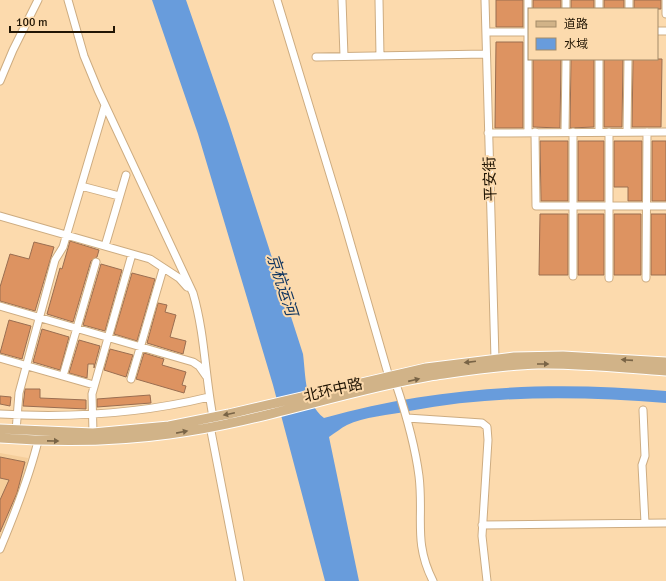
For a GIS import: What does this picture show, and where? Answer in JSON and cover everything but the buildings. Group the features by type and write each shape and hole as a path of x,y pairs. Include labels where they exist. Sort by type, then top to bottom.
{"main road":[{"name":"北环中路","path":"0,438 38,441 93,441 170,434 210,426 267,409 426,368 495,359 537,355 666,362"},
{"name":"北环中路","path":"321,396 463,371 537,364 666,371"},
{"name":"北环中路","path":"0,430 93,433 169,426 213,417 267,409"}],"street":[{"path":"0,81 13,50 38,0"},
{"path":"68,0 84,56 105,105 193,293 201,318 209,397 213,417"},
{"path":"277,0 340,206 389,377"},
{"path":"342,0 344,56"},
{"path":"379,0 380,56"},
{"name":"平安街","path":"485,0 495,359"},
{"path":"666,0 666,14"},
{"path":"486,32 528,32"},
{"path":"316,57 486,54"},
{"path":"530,60 536,206 666,206"},
{"path":"566,60 573,206 573,276"},
{"path":"599,60 599,132"},
{"path":"627,132 628,60"},
{"path":"16,431 19,393 39,318 55,260 63,247 67,235 105,105"},
{"path":"488,132 666,132"},
{"path":"609,132 609,278"},
{"path":"646,132 646,278"},
{"path":"104,246 126,175"},
{"path":"81,186 119,196"},
{"path":"0,216 150,260 179,278 193,293"},
{"path":"93,433 92,394 132,254"},
{"path":"63,376 96,262"},
{"path":"131,379 163,268"},
{"path":"0,306 193,362 199,366 207,376"},
{"path":"0,358 94,385"},
{"path":"396,384 407,418 419,474 421,493 420,546 425,565 433,581"},
{"path":"0,414 92,415 138,412 209,397"},
{"path":"643,410 645,456 642,465 645,523"},
{"path":"407,418 482,423 486,425 488,440 482,525 486,581"},
{"path":"210,426 240,581"},
{"path":"0,549 20,502 31,471 38,441"},
{"path":"482,525 666,523"}],"shaded area":[{"path":"0,453 28,458 21,487 0,536"}],"water":[{"path":"152,0 186,0 229,124 303,354 309,397 317,412 324,418 367,407 409,399 451,393 536,387 579,386 666,391 666,403 569,398 537,398 473,402 369,418 347,425 329,437 359,581 325,581 273,385 198,134"}],"water label":[{"name":"京杭运河","path":"282,285"}]}
